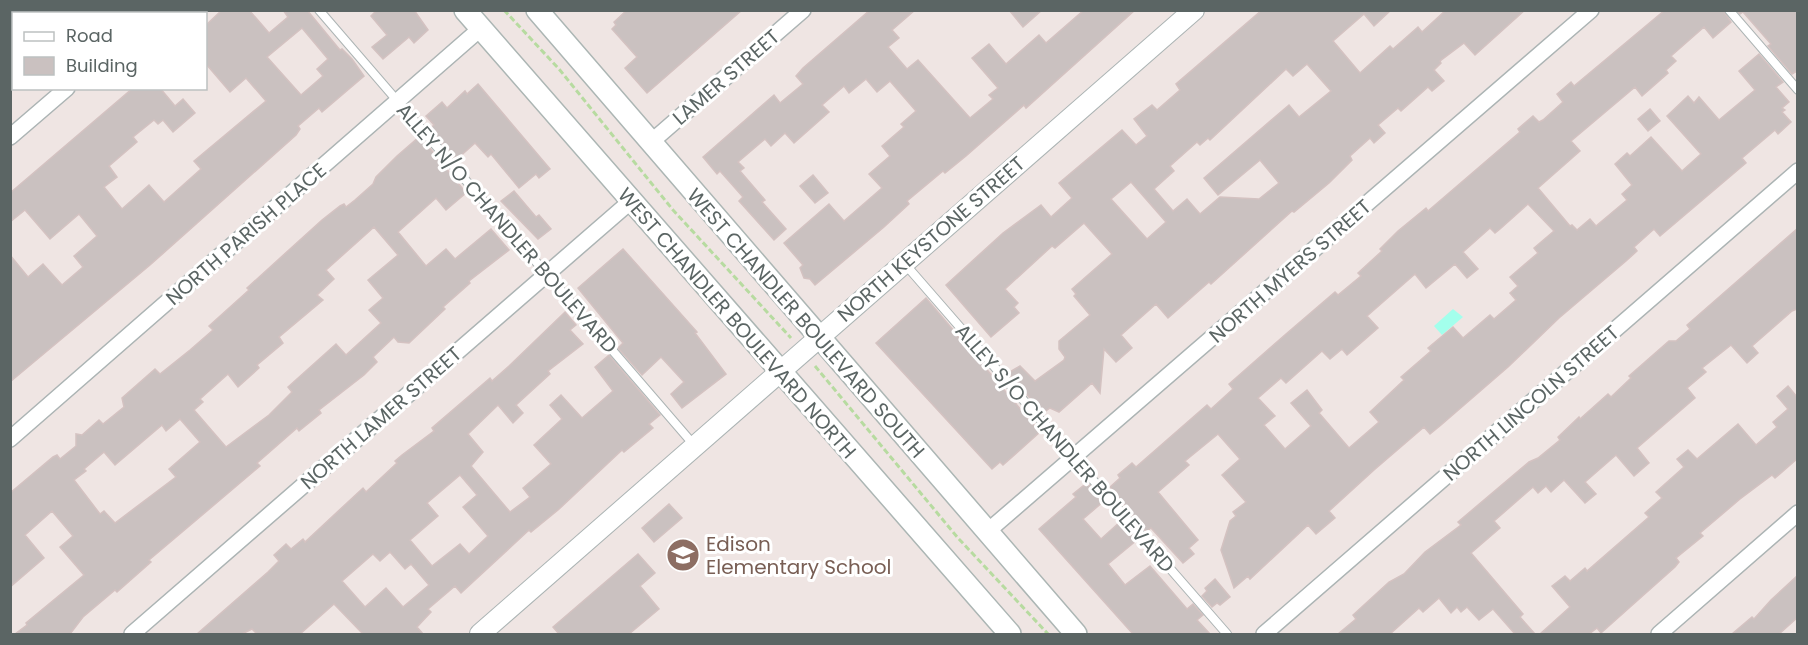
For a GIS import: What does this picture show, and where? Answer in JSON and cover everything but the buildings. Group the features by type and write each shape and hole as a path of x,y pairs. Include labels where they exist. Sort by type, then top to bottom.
{"main road":[{"name":"WEST CHANDLER BOULEVARD NORTH","path":"465,10 1010,634"},
{"name":"WEST CHANDLER BOULEVARD SOUTH","path":"537,10 818,338 1077,634"}],"street":[{"name":"LAMER STREET","path":"650,143 803,10"},
{"name":"NORTH KEYSTONE STREET","path":"480,634 1194,10"},
{"name":"NORTH MYERS STREET","path":"988,531 1592,10"},
{"name":"NORTH PARISH PLACE","path":"10,439 480,28"},
{"path":"10,137 65,90"},
{"name":"NORTH LINCOLN STREET","path":"1264,634 1797,171"},
{"name":"NORTH LAMER STREET","path":"132,634 631,201"},
{"path":"1659,634 1797,513"}],"lane":[{"name":"ALLEY N/O CHANDLER BOULEVARD","path":"319,10 695,446"},
{"path":"1729,10 1797,90"},
{"name":"ALLEY S/O CHANDLER BOULEVARD","path":"904,262 1227,634"}],"path":[{"path":"504,10 559,69 673,210 789,336"},
{"path":"818,370 956,536 1048,634"}],"shaded area":[{"path":"1453,309 1463,317 1442,335 1434,326"}],"place":[{"name":"Edison Elementary School","path":"683,555"}]}
